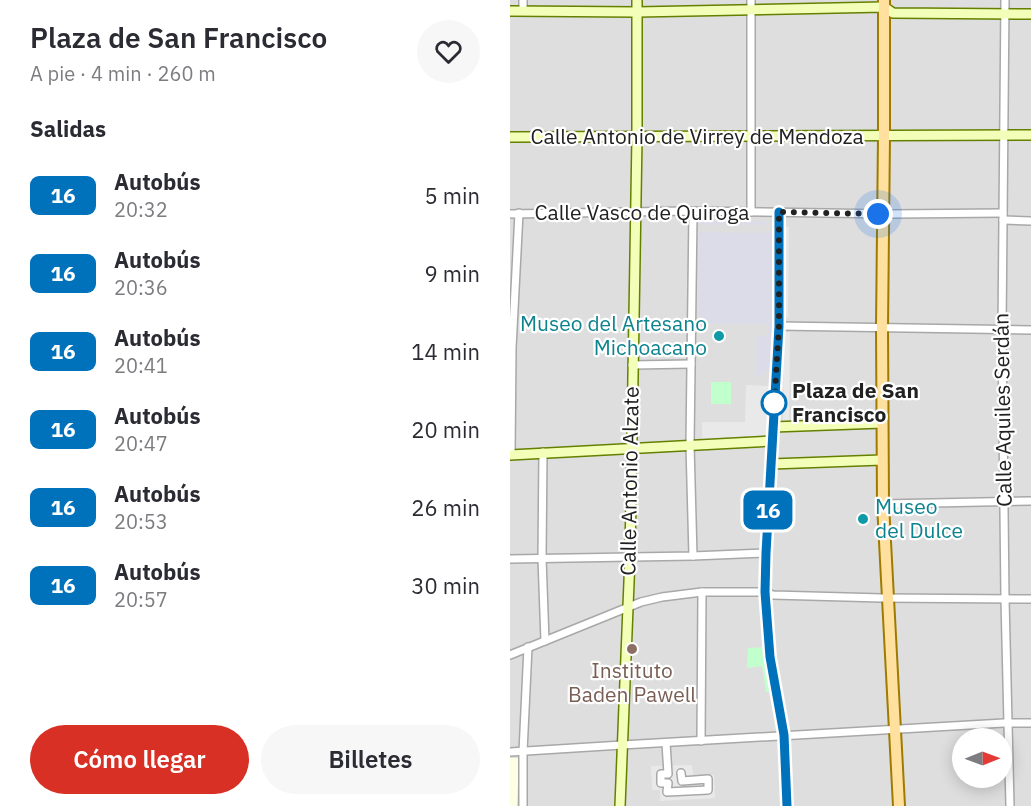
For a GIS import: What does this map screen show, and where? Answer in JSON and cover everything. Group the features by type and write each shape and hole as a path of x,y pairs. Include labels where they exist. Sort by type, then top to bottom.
{"main road":[{"path":"881,2 884,136 882,460 899,806"}],"street":[{"path":"523,11 524,0"},
{"name":"Calle Antonio Alzate","path":"620,806 630,557 637,0"},
{"name":"Calle Aquiles Serdán","path":"1005,0 1002,330 1010,806"},
{"path":"510,11 637,12 751,5 881,2 893,14 1031,14"},
{"path":"751,5 751,212"},
{"name":"Calle Antonio de Virrey de Mendoza","path":"510,137 1031,135"},
{"path":"693,212 690,445 693,556"},
{"path":"779,212 779,326 765,592 770,657 784,735 787,806"},
{"name":"Calle Vasco de Quiroga","path":"510,214 779,212 1003,217 1031,221"},
{"path":"519,213 511,348 510,455 772,441"},
{"path":"779,326 1031,330"},
{"path":"632,365 691,364"},
{"path":"773,427 882,423"},
{"path":"543,452 542,558 545,641"},
{"path":"771,464 882,460"},
{"path":"883,504 1031,501"},
{"path":"510,559 766,553"},
{"path":"510,655 641,602 702,592 765,592 773,595 888,598 1031,599"},
{"path":"701,741 702,592"},
{"path":"523,806 528,647"},
{"path":"510,752 1031,723"},
{"path":"666,743 668,774 661,774 661,783 668,783 668,792 708,790 708,779 682,781 681,772"}],"shaded area":[{"path":"510,0 1031,0 1031,806 510,806"},
{"path":"701,221 766,221 768,223 766,225 701,225 699,223"},
{"path":"783,227 789,227 788,317 782,317"},
{"path":"700,232 773,233 771,367 759,377 756,375 756,336 768,336 768,324 699,324"},
{"path":"784,332 790,332 789,422 783,422"},
{"path":"746,385 770,386 768,435 702,439 702,422 745,422"},
{"path":"510,758 519,758 517,806 510,806"},
{"path":"692,765 693,776 714,775 715,798 660,801 660,790 652,790 651,766"}],"green space":[{"path":"711,382 731,382 731,404 711,404"},
{"path":"767,647 772,691 766,692 762,666 747,668 748,648"}],"bus line":[{"name":"16","path":"779,212 779,326 765,592 770,657 784,735 787,806"}],"place":[{"name":"Museo del Artesano Michoacano","path":"719,336"},
{"name":"Plaza de San Francisco","path":"774,403"},
{"name":"Museo del Dulce","path":"863,519"},
{"name":"Instituto Baden Pawell","path":"632,649"}],"route":[{"path":"774,403 774,408 779,326 779,212 878,214"}]}
